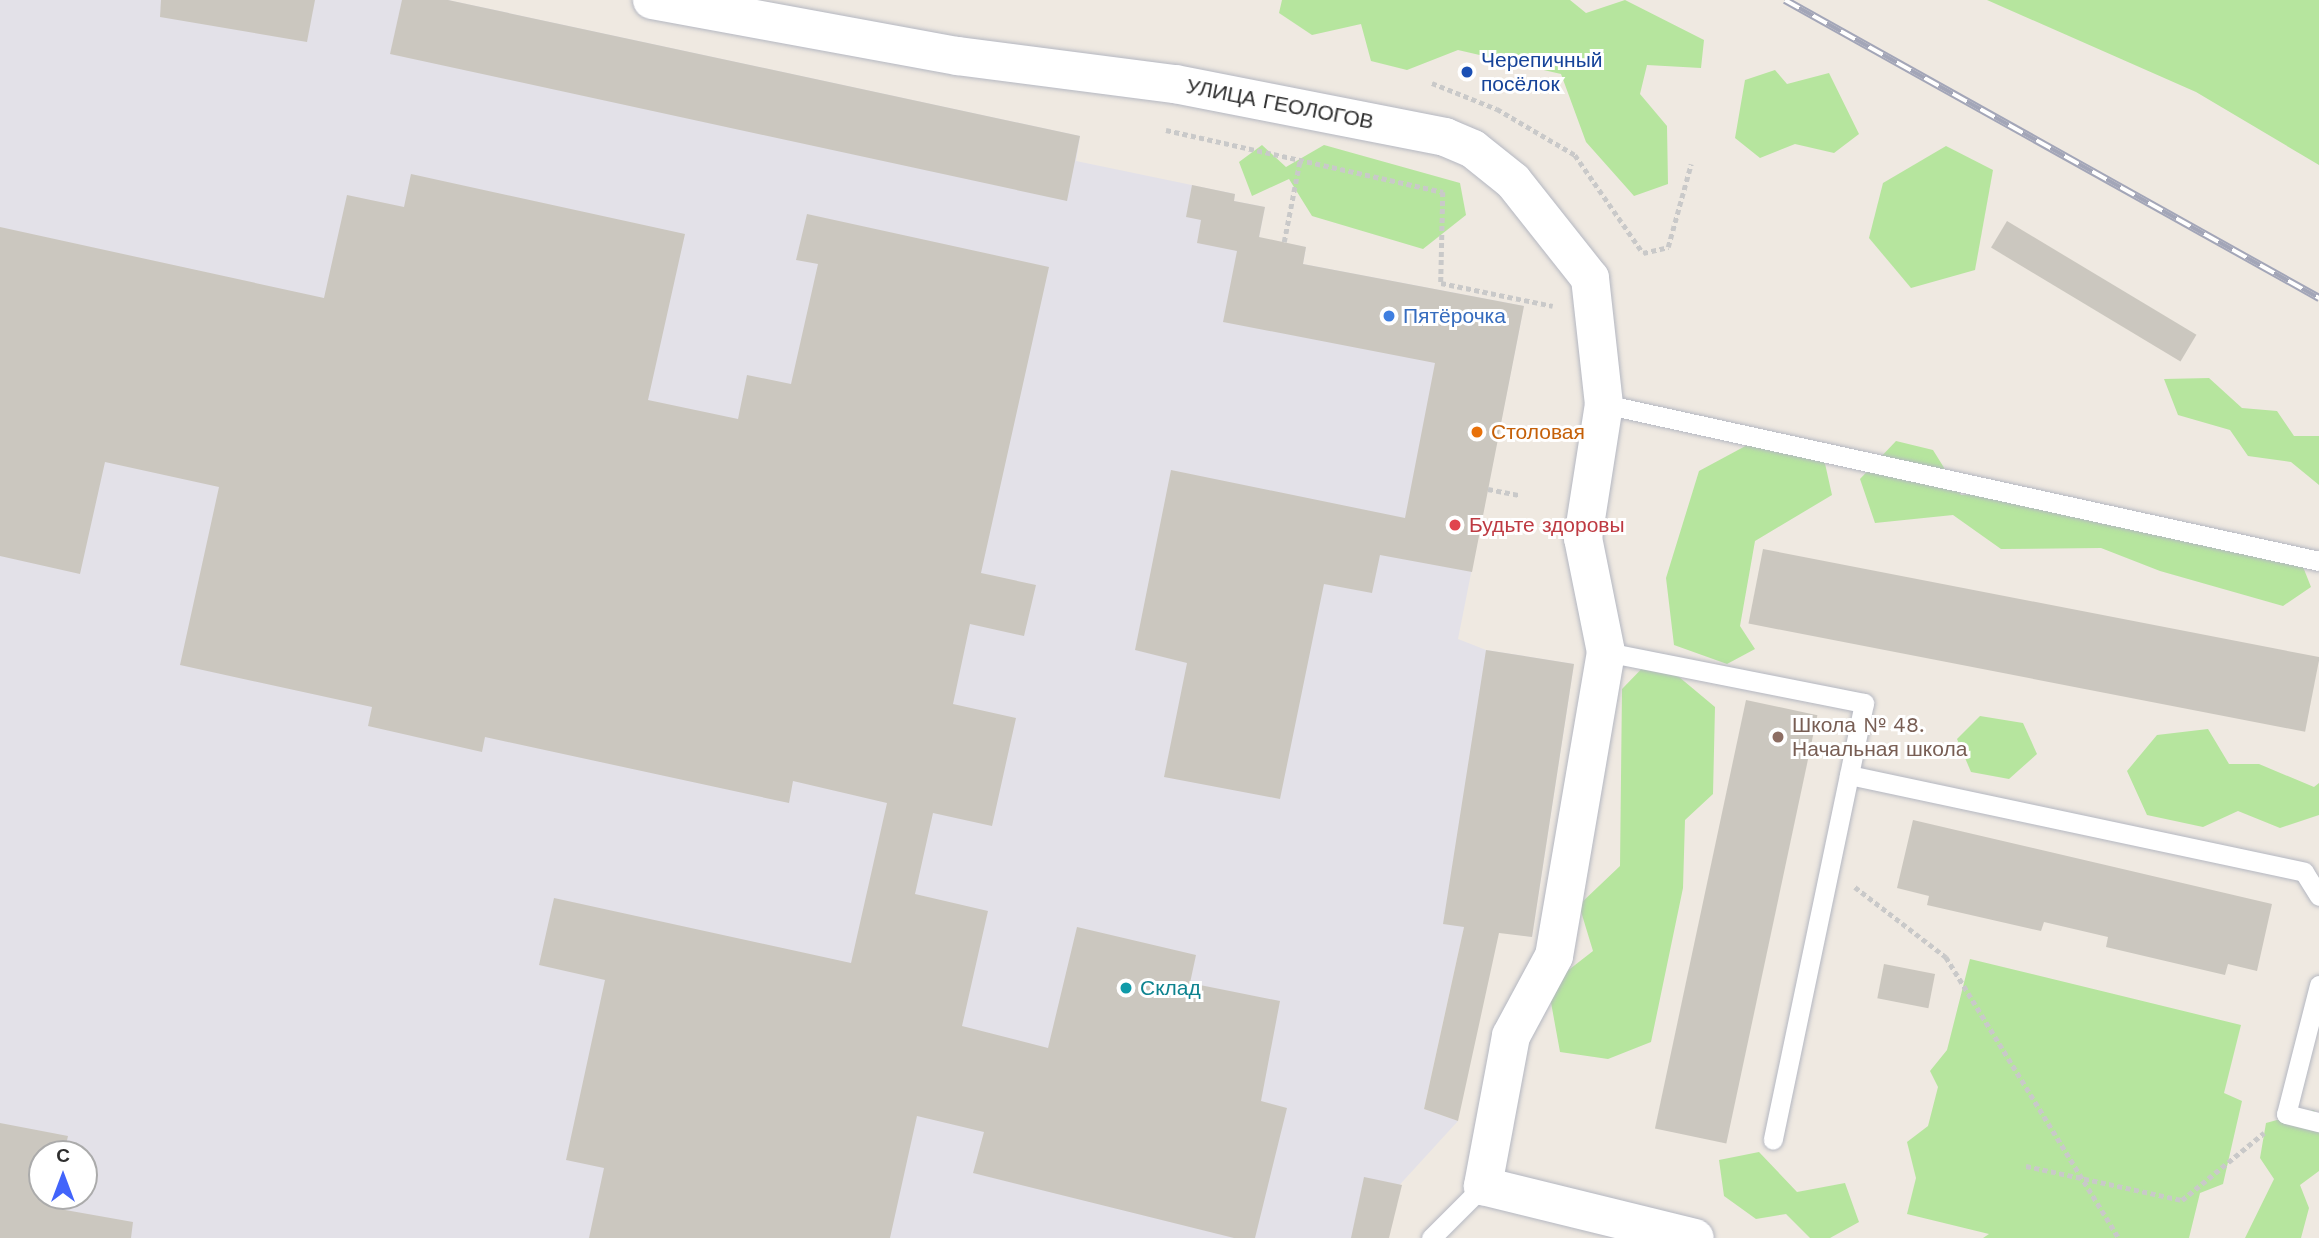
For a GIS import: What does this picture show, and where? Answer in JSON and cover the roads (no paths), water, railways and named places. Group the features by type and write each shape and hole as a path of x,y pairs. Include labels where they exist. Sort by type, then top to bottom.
{"street":[{"name":"УЛИЦА ГЕОЛОГОВ","path":"652,0 958,56 1175,84 1445,137 1473,149 1513,181 1590,278 1604,404 1583,538 1606,652"},
{"path":"1606,652 1554,956 1511,1036 1483,1186 1695,1238"}],"lane":[{"path":"1604,404 2319,561"},
{"path":"1606,652 1864,703 1773,1140"},
{"path":"1849,775 2304,872 2319,896"},
{"path":"2319,985 2286,1114 2319,1122"},
{"path":"1431,1238 1483,1186"}],"railway":[{"path":"1785,0 2319,298"}],"place":[{"name":"Черепичный посёлок","path":"1467,72"},
{"name":"Пятёрочка","path":"1389,316"},
{"name":"Столовая","path":"1477,432"},
{"name":"Будьте здоровы","path":"1455,525"},
{"name":"Школа № 48. Начальная школа","path":"1778,737"},
{"name":"Склад","path":"1126,988"}]}
